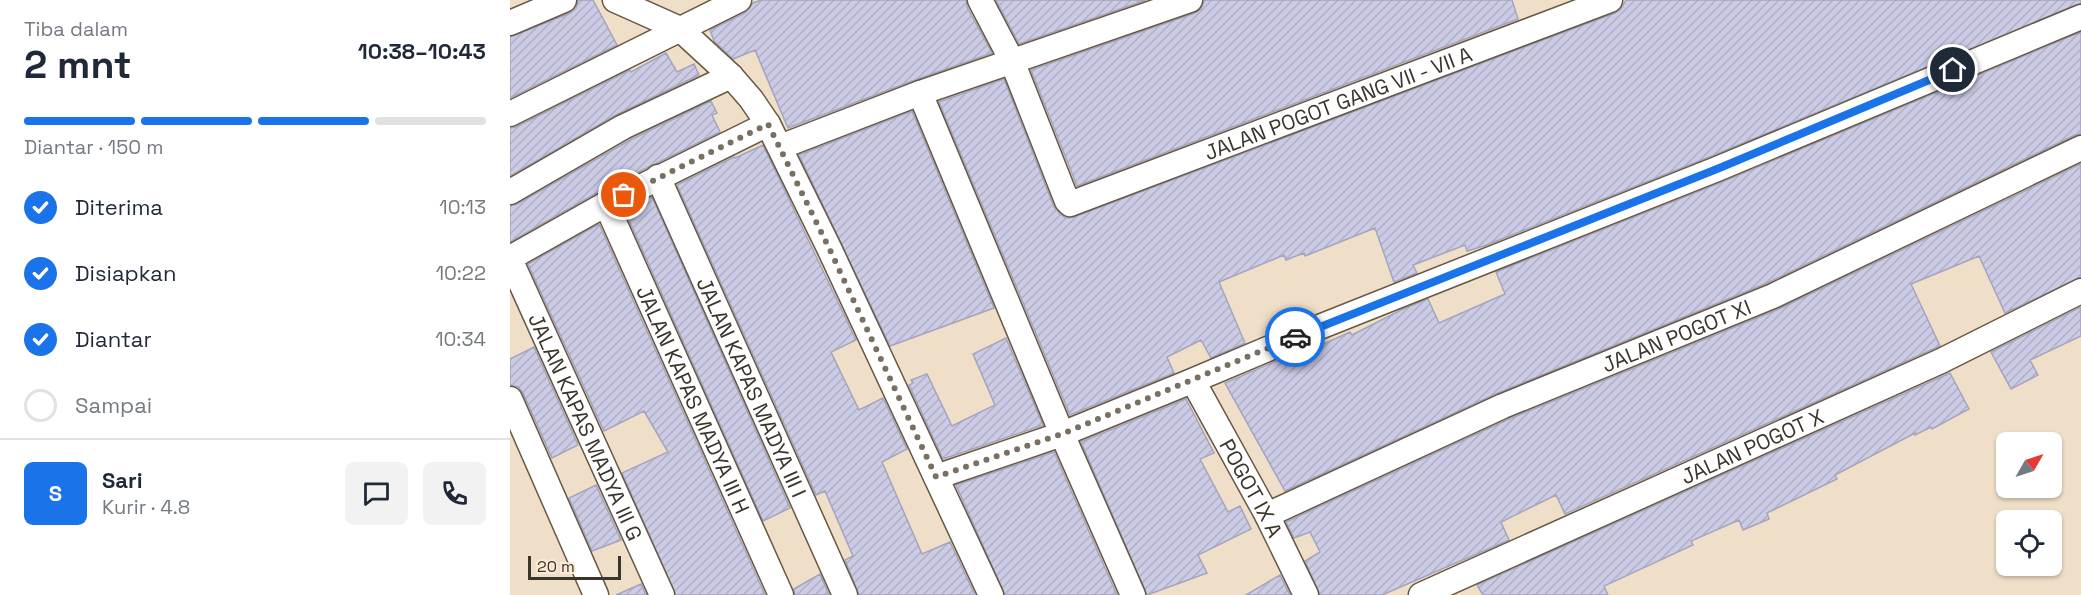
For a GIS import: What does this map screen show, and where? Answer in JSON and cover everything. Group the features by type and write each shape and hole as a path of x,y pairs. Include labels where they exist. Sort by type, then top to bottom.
{"street":[{"path":"510,23 564,0"},
{"path":"615,0 680,29 731,76 768,124 991,595"},
{"path":"510,114 739,0"},
{"path":"980,0 1012,61"},
{"path":"780,147 920,93 1190,0"},
{"name":"JALAN POGOT GANG VII - VII A","path":"1012,61 1067,201 1074,204 1610,0"},
{"path":"936,477 1062,434 1322,326 1717,169 2081,16"},
{"path":"510,192 623,127 731,76"},
{"path":"920,93 1062,434 1133,595"},
{"path":"510,258 606,204 768,124"},
{"name":"JALAN POGOT XI","path":"1267,515 1503,406 1773,296 2081,148"},
{"name":"JALAN KAPAS MADYA III I","path":"658,177 845,595"},
{"name":"JALAN KAPAS MADYA III H","path":"606,204 781,595"},
{"name":"JALAN KAPAS MADYA III G","path":"510,258 662,595"},
{"name":"JALAN POGOT X","path":"1421,595 1941,361 2081,291"},
{"name":"POGOT IX A","path":"1193,381 1267,515 1306,595"},
{"path":"510,399 596,595"}],"building":[{"path":"578,0 593,0 617,45 510,98 510,37 570,13 576,8"},
{"path":"761,0 966,0 967,7 992,53 788,128 755,50 733,59 714,41 710,30 745,13 753,3"},
{"path":"996,0 1146,0 1019,44"},
{"path":"1207,0 1512,0 1518,19 1077,186 1031,70 1195,13"},
{"path":"1626,0 2081,0 2081,3 1712,156 1484,246 1467,251 1465,245 1413,265 1417,273 1394,282 1375,228 1305,256 1304,253 1286,260 1284,255 1219,282 1245,343 1211,358 1201,340 1167,357 1174,373 1070,415 939,102 1004,79 1054,207 1066,218 1074,217 1615,13 1621,9"},
{"path":"2081,32 2081,134 1767,283 1498,393 1285,491 1225,383 1313,345 1315,348 1350,332 1352,335 1428,299 1439,323 1505,294 1496,272 1722,182"},
{"path":"666,53 677,72 694,64 699,75 616,115 510,176 510,128 630,70 631,72"},
{"path":"711,101 717,113 712,115 720,132 600,191 510,242 510,206 630,140"},
{"path":"912,111 994,308 890,346 799,155"},
{"path":"763,145 856,340 831,352 859,410 883,398 907,449 882,462 922,554 950,542 975,595 859,595 845,560 853,556 825,491 816,495 677,185"},
{"path":"2081,164 2081,277 2005,313 1979,256 1911,284 1940,346 1565,514 1556,495 1501,522 1509,540 1382,595 1320,595 1305,561 1320,552 1310,532 1294,538 1286,522 1509,419 1779,309"},
{"path":"652,197 790,508 763,521 625,211"},
{"path":"599,224 765,595 676,595 622,473 668,452 644,411 604,431 528,264"},
{"path":"2081,307 2081,336 2030,360 2038,375 2011,389 1991,352"},
{"path":"1006,338 1043,425 943,459 909,385 913,383 911,380 927,374 952,426 995,405 973,354"},
{"path":"534,347 578,445 552,458 523,393 518,387 510,385 510,359"},
{"path":"1950,373 1969,409 1932,429 1931,427 1915,435 1915,433 1835,475 1837,479 1767,513 1769,519 1743,530 1739,520 1691,541 1693,545 1604,586 1608,595 1483,595 1477,585"},
{"path":"1186,399 1214,453 1200,459 1228,512 1240,506 1251,529 1198,555 1207,573 1147,595 1081,442"},
{"path":"1054,452 1117,595 1005,595 956,485"},
{"path":"596,485 621,540 592,551 569,498"},
{"path":"820,574 829,595 795,595 794,589"},
{"path":"1280,575 1290,595 1246,595"},
{"path":"641,584 646,595 616,595"}],"way so far":[{"path":"624,195 768,124 936,477 1062,434 1295,337"}],"route":[{"path":"1295,337 1717,169 1953,70"}]}
